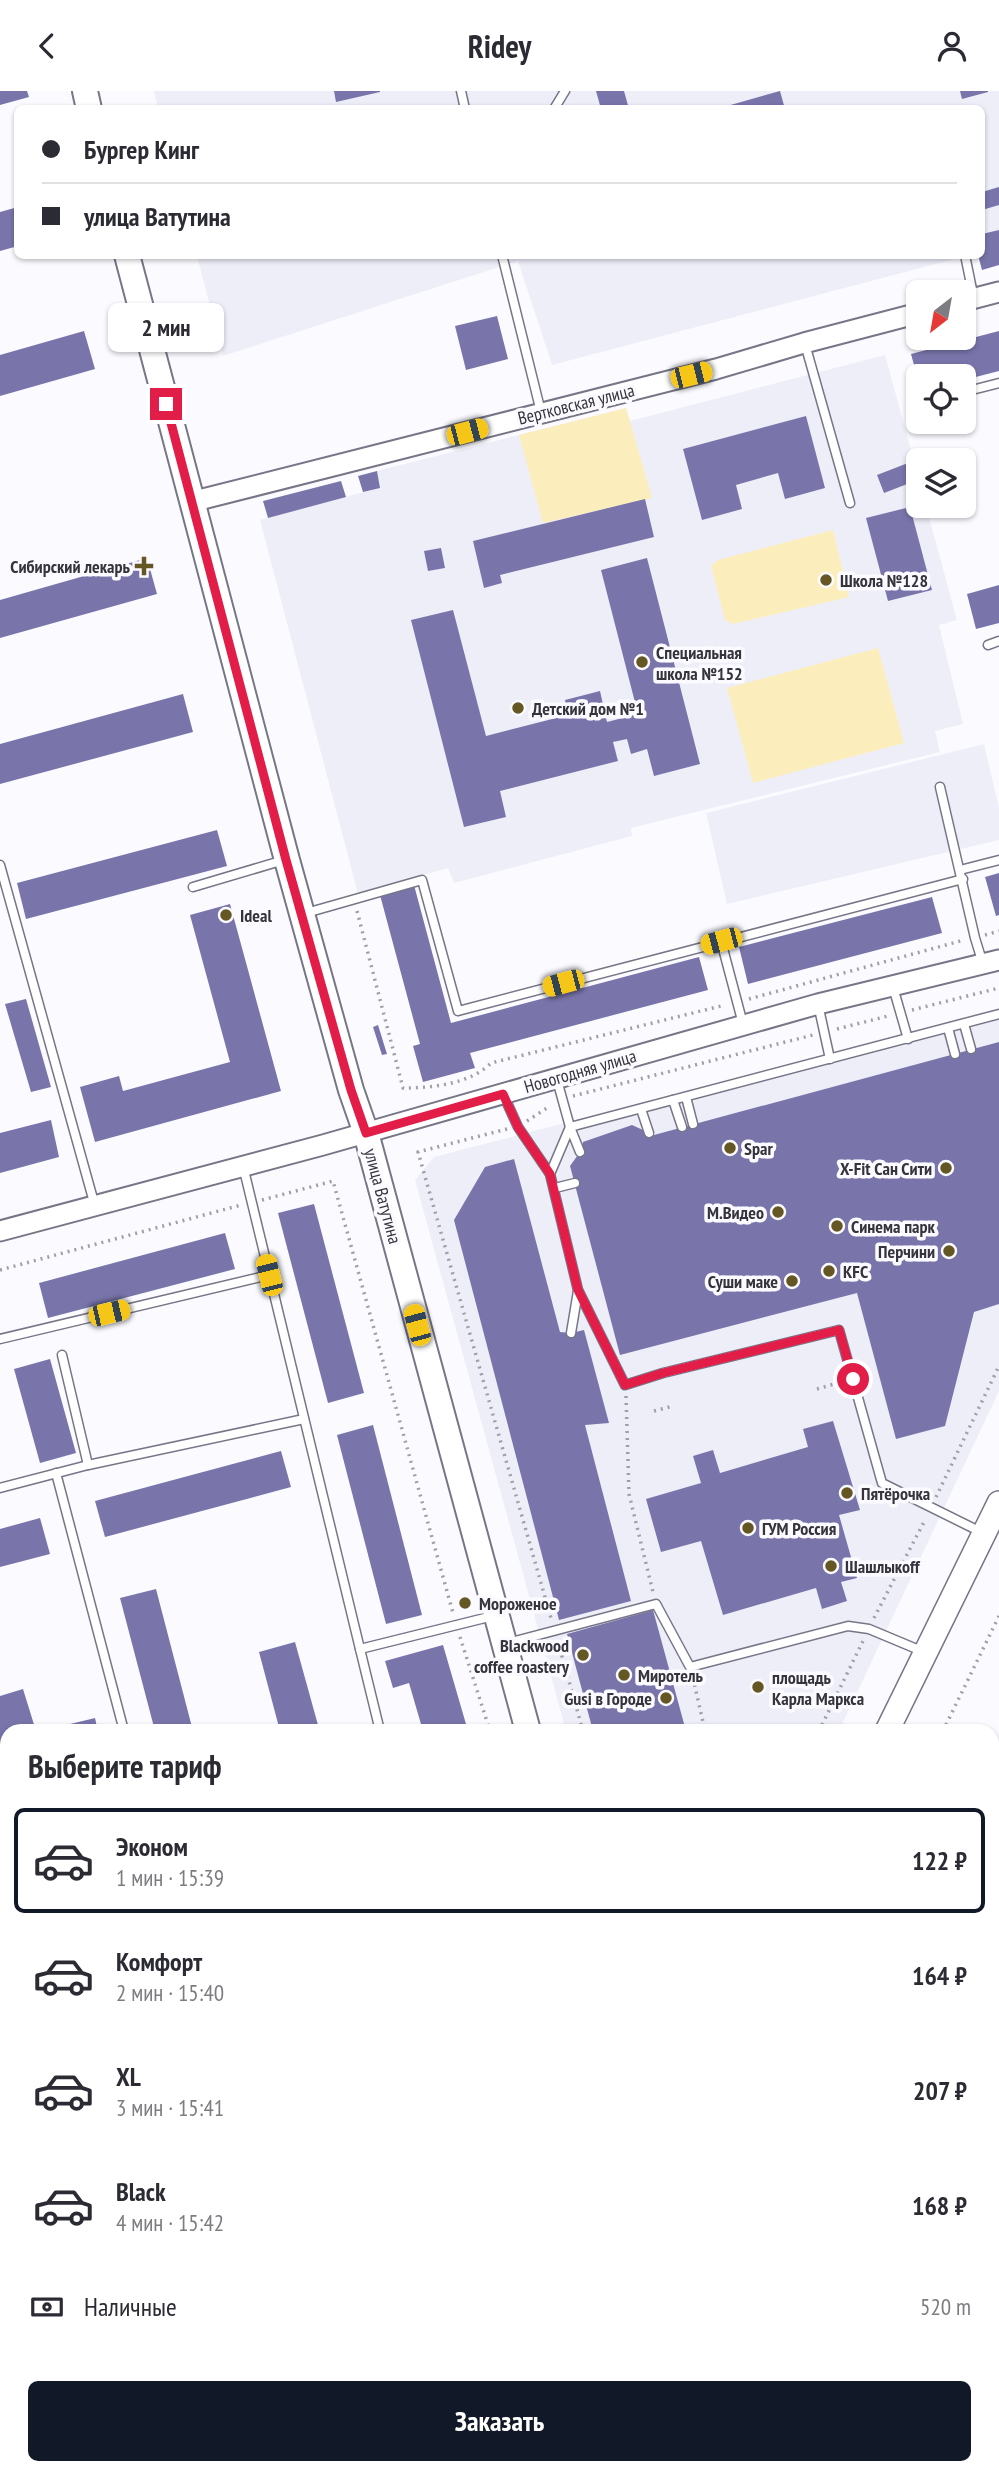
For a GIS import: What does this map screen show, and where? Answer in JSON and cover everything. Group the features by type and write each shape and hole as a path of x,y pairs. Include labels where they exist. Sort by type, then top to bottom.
{"main road":[{"name":"улица Ватутина","path":"128,259 286,860 351,1090 366,1133 526,1724"},
{"path":"890,1724 999,1503"}],"street":[{"path":"976,298 999,292"},
{"name":"Вертковская улица","path":"191,502 317,467 716,369 804,342 906,316"},
{"name":"Новогодняя улица","path":"0,1231 366,1133 743,1024 892,984 991,962"}],"lane":[{"path":"503,259 541,413"},
{"path":"965,259 967,280"},
{"path":"804,342 850,503"},
{"path":"976,390 999,383"},
{"path":"988,645 999,641"},
{"path":"940,787 975,937 991,962"},
{"path":"193,887 286,860"},
{"path":"960,870 999,860"},
{"path":"0,865 94,1206"},
{"path":"302,914 422,880 458,1011 963,879"},
{"path":"721,941 743,1024"},
{"path":"892,984 908,1039"},
{"path":"818,1004 830,1059"},
{"path":"570,1127 999,1014"},
{"path":"964,1024 971,1049"},
{"path":"948,1028 955,1054"},
{"path":"556,1077 580,1152"},
{"path":"503,1094 518,1127 550,1174 578,1290 625,1385 663,1373 839,1330 882,1483 984,1534"},
{"path":"686,1097 693,1124"},
{"path":"673,1100 682,1127"},
{"path":"641,1109 649,1133"},
{"path":"550,1174 570,1127"},
{"path":"243,1166 378,1724"},
{"path":"555,1188 575,1183"},
{"path":"0,1339 269,1275"},
{"path":"571,1333 578,1290"},
{"path":"62,1355 88,1465"},
{"path":"0,1488 88,1465 304,1419"},
{"path":"57,1473 122,1724"},
{"path":"505,1644 656,1604 690,1667 848,1626 869,1629 924,1652"},
{"path":"360,1649 497,1615"}],"path":[{"path":"354,899 403,1088 426,1088 466,1078 480,1074 491,1063 737,1002 999,931"},
{"path":"581,1724 418,1151 518,1127 562,1099 999,988"},
{"path":"0,1270 332,1181 456,1625 488,1724"},
{"path":"822,1724 999,1366"},
{"path":"817,1389 853,1379"},
{"path":"625,1385 629,1494 656,1604"},
{"path":"654,1411 674,1406"},
{"path":"946,1724 999,1616"},
{"path":"690,1667 703,1724"}],"shaded area":[{"path":"154,91 999,91 999,247 985,250 985,105 157,105"},
{"path":"198,259 955,259 552,365 518,261 223,356"},
{"name":"Детский дом №1","path":"885,355 910,448 906,448 906,518 929,518 957,620 939,625 963,724 935,731 940,752 631,828 632,836 454,883 448,868 358,894 260,520 379,488 377,471 626,408 630,421"},
{"path":"626,408 652,498 543,523 519,435"},
{"path":"833,530 849,597 733,624 725,620 711,566 718,560"},
{"path":"878,648 904,743 753,783 727,688"},
{"path":"984,744 999,808 999,840 727,904 706,813"},
{"name":"площадь Карла Маркса","path":"999,1010 999,1391 842,1724 564,1724 415,1180 434,1157"}],"building":[{"path":"0,91 27,91 29,97 0,105"},
{"path":"334,91 380,91 380,92 336,102"},
{"path":"596,91 624,91 628,105 600,105"},
{"path":"780,91 784,105 731,105"},
{"path":"960,91 988,91 988,92 962,99"},
{"path":"999,187 999,205 985,209 985,191"},
{"path":"14,208 14,247 0,251 0,212"},
{"path":"999,230 999,265 982,270 979,259 985,259 985,233"},
{"path":"497,316 508,359 466,370 455,326"},
{"path":"84,331 95,369 0,396 0,355"},
{"path":"999,331 999,371 976,377 976,364 914,364 911,354 926,350 976,350 976,337"},
{"path":"806,416 825,488 785,499 778,473 736,485 742,509 702,520 683,449"},
{"path":"906,464 906,484 884,493 877,475"},
{"path":"377,471 380,488 363,492 358,476"},
{"path":"341,481 346,497 268,518 263,501"},
{"path":"645,499 654,537 500,575 502,583 484,588 473,541"},
{"path":"906,508 906,518 913,518 932,590 888,601 866,518"},
{"path":"441,548 445,568 428,571 424,551"},
{"path":"147,558 157,594 0,638 0,600"},
{"path":"647,558 700,764 654,776 647,749 631,754 627,739 613,742 618,761 500,791 506,817 464,827 411,620 453,610 486,736 568,715 565,700 600,691 607,722 638,714 601,570"},
{"path":"999,585 999,623 976,629 967,594"},
{"path":"183,694 193,732 0,784 0,744"},
{"path":"217,830 227,866 26,919 17,883"},
{"path":"999,873 999,915 996,916 985,877"},
{"path":"414,885 451,1023 699,957 708,990 470,1053 475,1068 423,1082 413,1046 420,1044 380,895"},
{"path":"932,897 942,933 748,984 739,947"},
{"path":"230,904 281,1091 95,1142 80,1087 119,1076 123,1091 230,1062 190,915"},
{"path":"26,999 51,1087 31,1092 5,1004"},
{"path":"378,1025 387,1054 382,1055 373,1027"},
{"path":"999,1042 999,1304 974,1312 945,1426 896,1439 857,1293 620,1355 570,1166 580,1152 583,1142 632,1125 654,1135"},
{"path":"51,1120 59,1157 0,1173 0,1133"},
{"path":"514,1159 560,1332 584,1330 609,1423 585,1425 631,1601 559,1620 454,1220 485,1167"},
{"path":"314,1204 364,1393 328,1403 278,1213"},
{"path":"225,1233 235,1269 48,1318 39,1283"},
{"path":"50,1359 76,1453 40,1463 14,1369"},
{"name":"ГУМ Россия","path":"833,1421 860,1510 839,1515 857,1578 841,1582 847,1601 822,1609 816,1588 723,1615 701,1541 661,1552 646,1499 701,1483 693,1456 713,1450 720,1473 808,1447 803,1429"},
{"path":"373,1425 422,1615 386,1624 337,1435"},
{"path":"281,1451 291,1487 105,1537 95,1501"},
{"path":"40,1518 50,1554 0,1567 0,1529"},
{"path":"156,1589 191,1724 153,1724 120,1598"},
{"name":"Миротель","path":"653,1610 684,1724 591,1724 567,1634"},
{"path":"295,1642 318,1724 278,1724 259,1652"},
{"path":"443,1645 466,1724 421,1724 409,1683 393,1688 385,1661"},
{"path":"23,1689 34,1724 0,1724 0,1696"},
{"path":"95,1718 96,1724 70,1724"}],"place":[{"name":"Сибирский лекарь","path":"144,566"},
{"name":"Школа №128","path":"826,580"},
{"name":"Специальная школа №152","path":"642,662"},
{"name":"Детский дом №1","path":"518,708"},
{"name":"Ideal","path":"226,915"},
{"name":"Spar","path":"730,1148"},
{"name":"X-Fit Сан Сити","path":"946,1168"},
{"name":"М.Видео","path":"778,1212"},
{"name":"Синема парк","path":"837,1226"},
{"name":"Перчини","path":"949,1251"},
{"name":"KFC","path":"829,1271"},
{"name":"Суши маке","path":"792,1281"},
{"name":"Пятёрочка","path":"847,1493"},
{"name":"ГУМ Россия","path":"748,1528"},
{"name":"Шашлыкоff","path":"831,1566"},
{"name":"Мороженое","path":"465,1603"},
{"name":"Blackwood coffee roastery","path":"583,1655"},
{"name":"Миротель","path":"624,1675"},
{"name":"площадь Карла Маркса","path":"758,1687"},
{"name":"Gusi в Городе","path":"666,1698"}],"route":[{"path":"166,404 286,860 351,1090 366,1133 503,1094 518,1127 550,1174 578,1290 625,1385 663,1373 839,1330 853,1379"}]}
